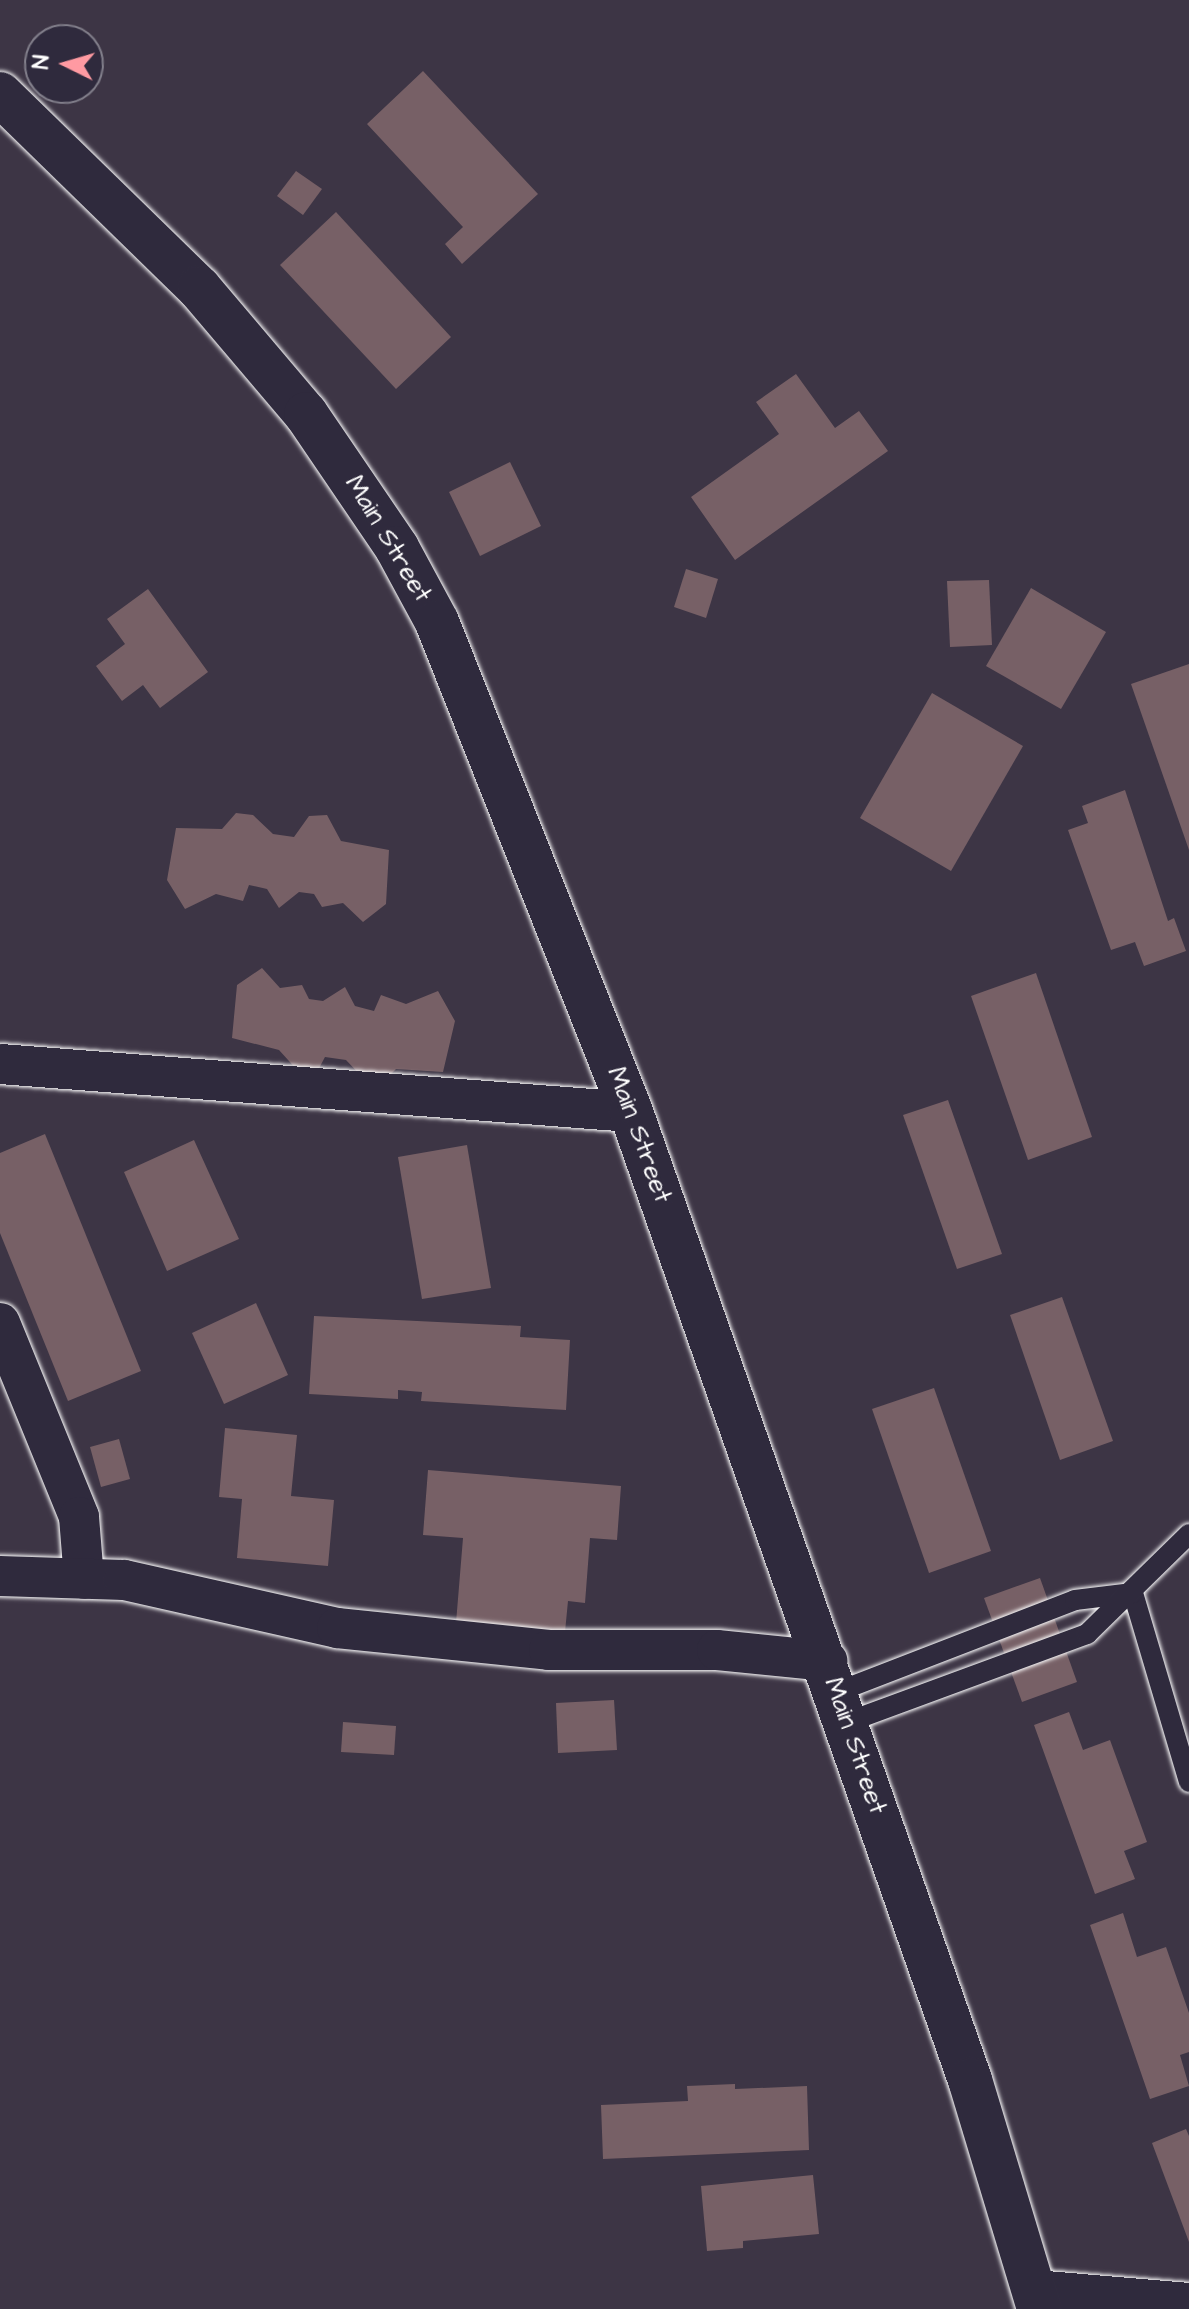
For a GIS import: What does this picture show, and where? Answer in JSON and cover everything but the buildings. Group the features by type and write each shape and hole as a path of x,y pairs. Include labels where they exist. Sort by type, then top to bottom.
{"main road":[{"name":"Main Street","path":"0,94 199,288 306,414 397,548 458,666 631,1112 837,1692 970,2080 1036,2299"}],"street":[{"path":"0,1064 631,1112"},
{"path":"0,1323 79,1517 84,1579"},
{"path":"0,1576 124,1580 337,1628 549,1650 717,1650 837,1692"},
{"path":"1036,2299 1189,2303"}],"lane":[{"path":"837,1692 1087,1634 1133,1593 1189,1534"},
{"path":"837,1692 1075,1600 1133,1593"},
{"path":"1133,1593 1189,1782"}]}
